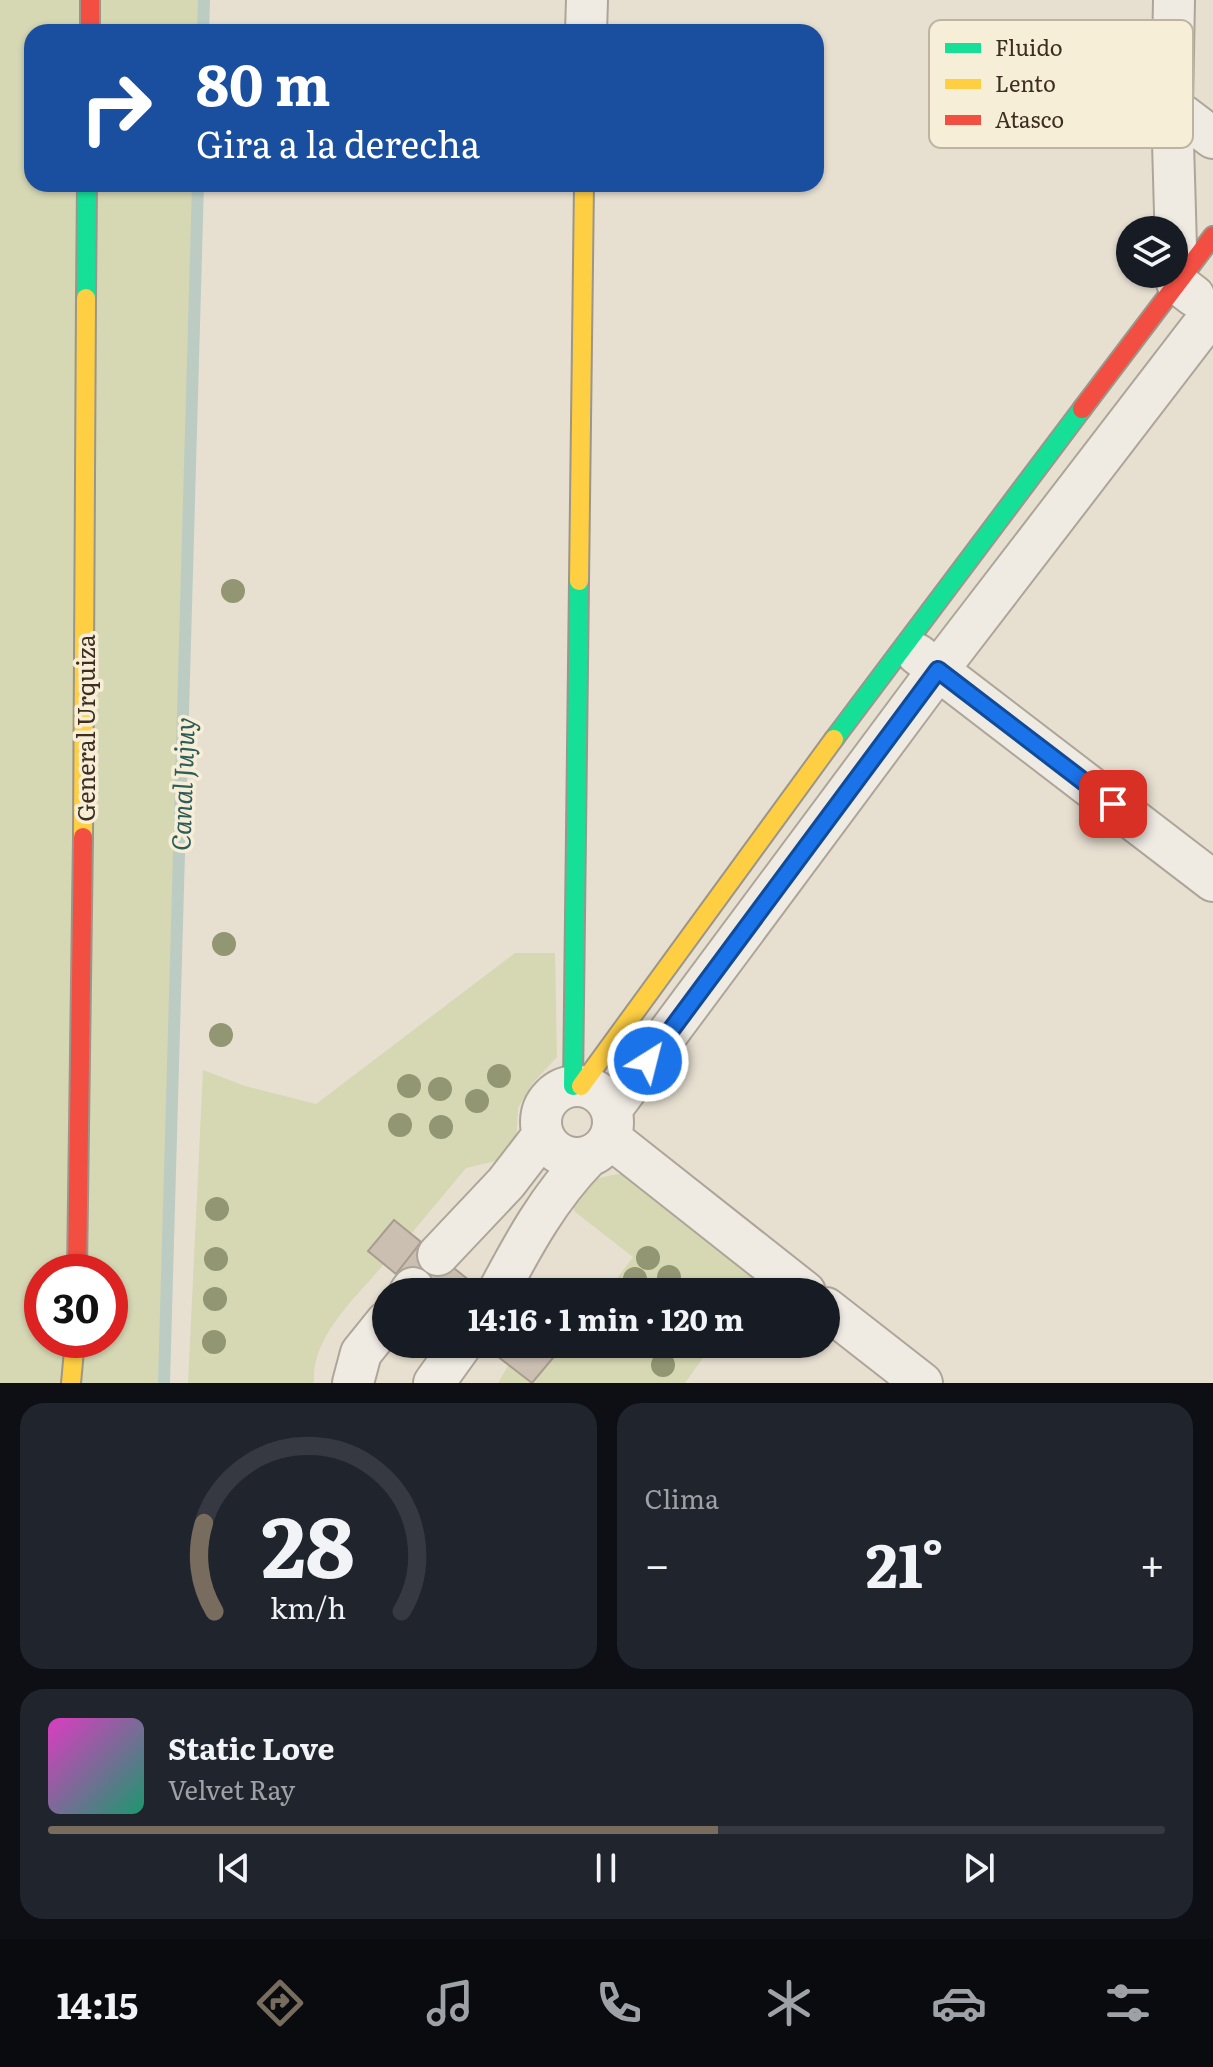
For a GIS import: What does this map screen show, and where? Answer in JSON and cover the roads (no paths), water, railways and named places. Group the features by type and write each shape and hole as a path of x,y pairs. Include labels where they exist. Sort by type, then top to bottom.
{"street":[{"path":"90,0 90,24"},
{"path":"586,24 587,0"},
{"path":"1174,0 1174,20"},
{"path":"1193,123 1213,138"},
{"path":"1173,148 1175,216"},
{"name":"General Urquiza","path":"78,1254 83,1099 87,192"},
{"path":"584,192 593,1115"},
{"path":"1188,269 1213,236"},
{"path":"788,1278 593,1115 553,1095 542,1113 543,1135 548,1145 566,1157 593,1115 904,644 1173,288"},
{"path":"505,1278 564,1181 593,1115 1213,312 1183,288"},
{"path":"904,644 1213,881"},
{"path":"438,1255 506,1183 543,1135"},
{"path":"474,1214 519,1252"},
{"path":"840,1319 922,1383"},
{"path":"353,1383 361,1353 372,1339"},
{"path":"71,1383 73,1358"},
{"path":"78,1358 82,1383"},
{"path":"434,1383 452,1358"}],"waterway":[{"name":"Canal Jujuy","path":"203,24 204,0"},
{"name":"Canal Jujuy","path":"164,1383 198,192"}]}
